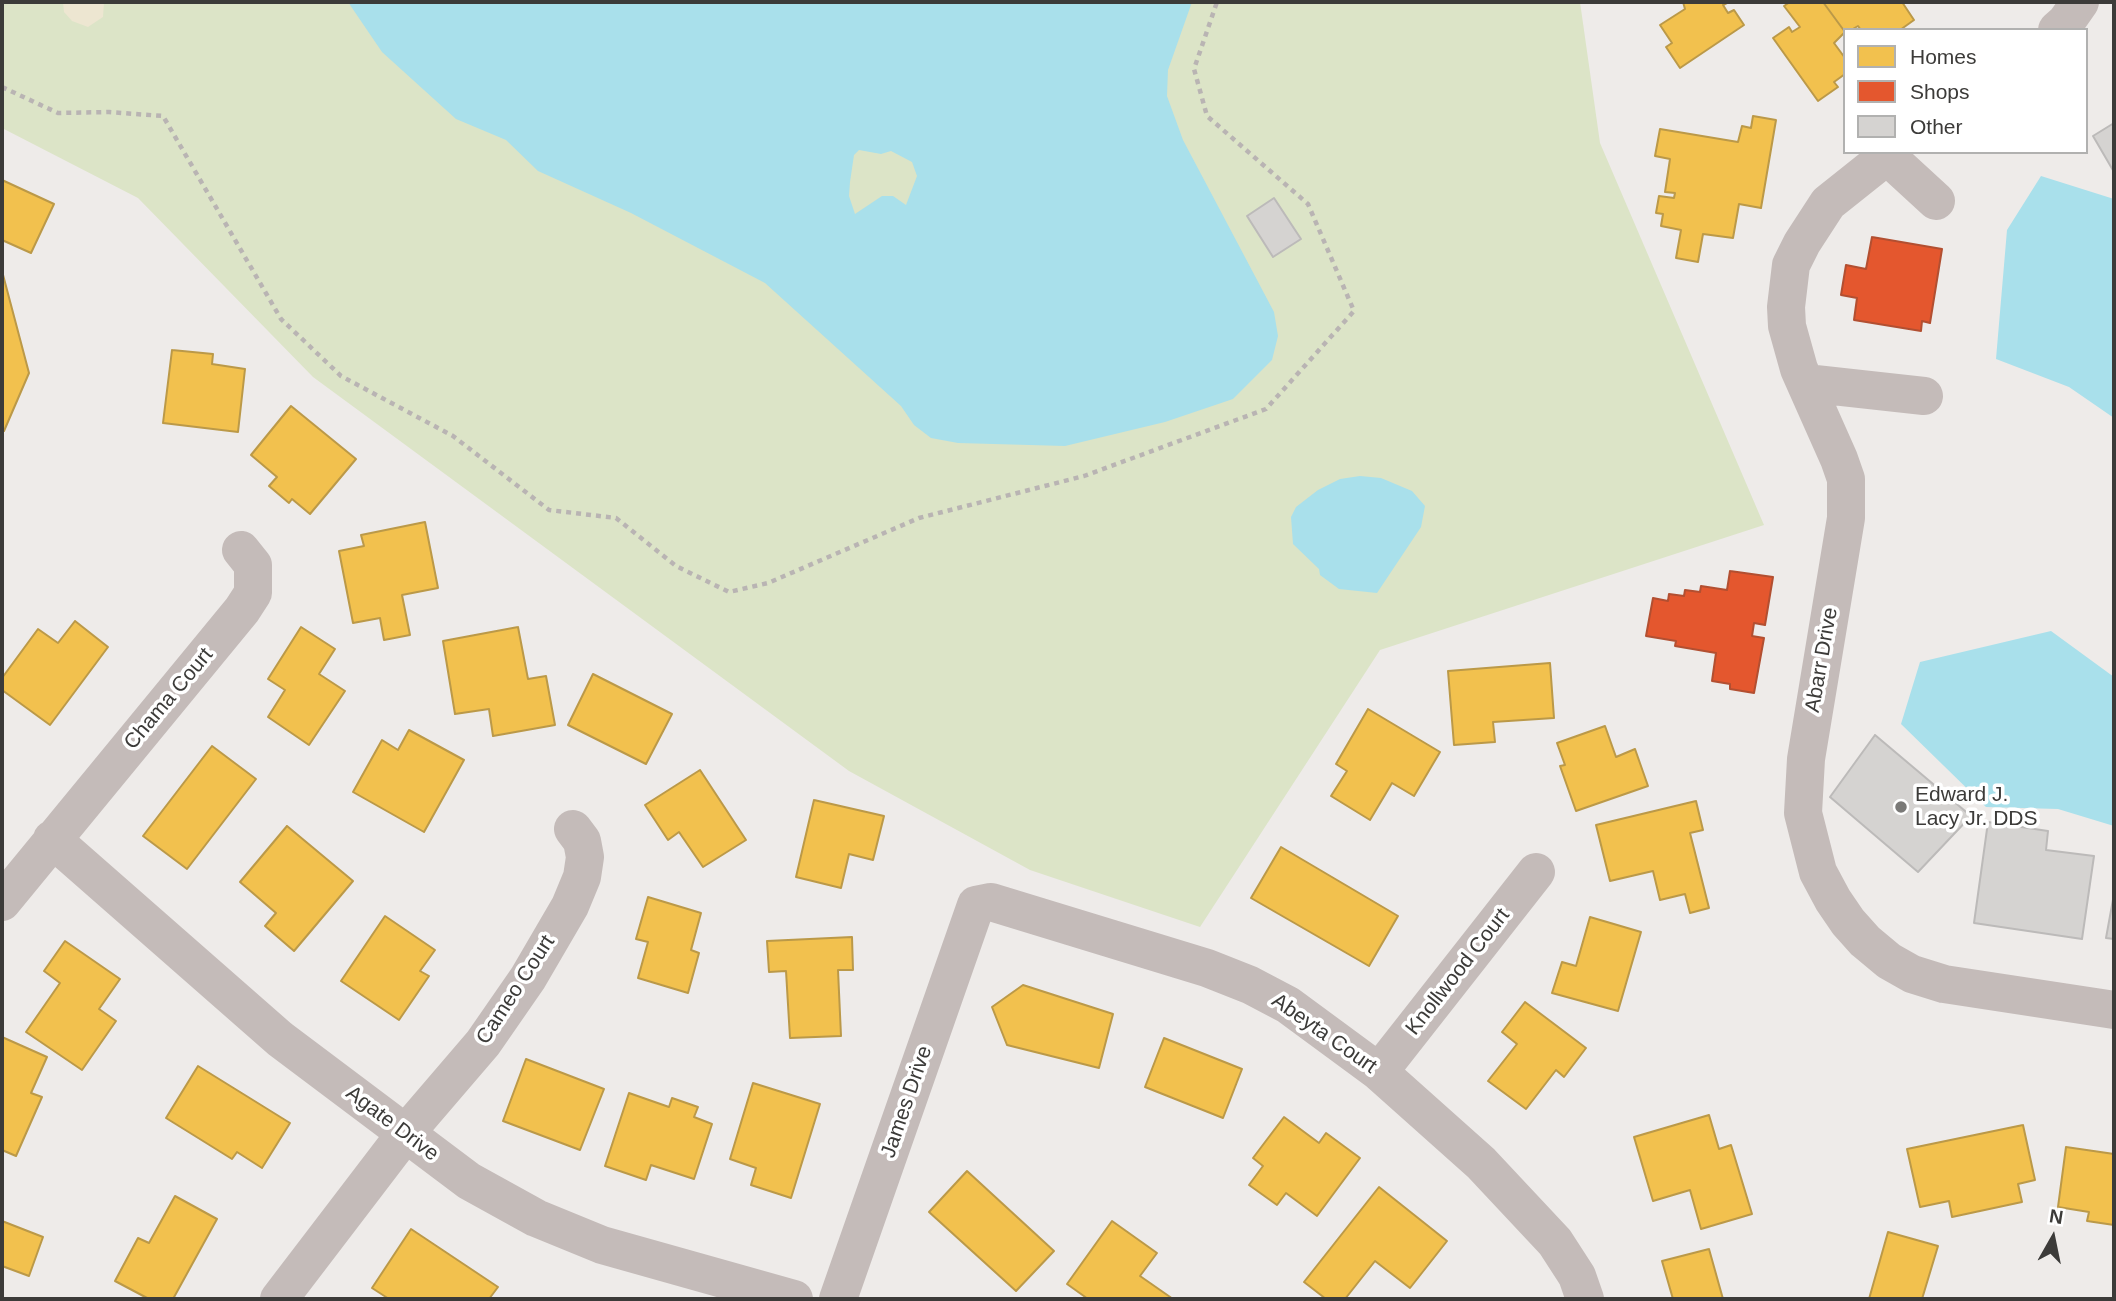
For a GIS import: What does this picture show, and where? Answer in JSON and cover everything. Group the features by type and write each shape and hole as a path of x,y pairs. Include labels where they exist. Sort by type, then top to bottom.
{"street":[{"path":"2059,28 2080,2"},
{"path":"1890,154 1936,201"},
{"name":"Abarr Drive","path":"1890,154 1828,203 1791,265 1786,307 1787,326 1799,369 1846,479 1846,519 1803,785 1803,813 1818,873 1833,901 1866,942 1889,961 1912,974 1944,984 2114,1010"},
{"path":"1806,383 1924,396"},
{"name":"Chama Court","path":"2,902 242,610 253,593 253,565 241,550"},
{"name":"Cameo Court","path":"279,1299 405,1134 482,1043 528,978 570,906 582,877 585,857 582,841 573,829"},
{"name":"Agate Drive","path":"52,839 280,1039 468,1181 536,1217 602,1245 794,1299"},
{"name":"Knollwood Court","path":"1379,1072 1536,872"},
{"name":"Abeyta Court","path":"976,905 992,902 1208,968 1250,985 1288,1005 1379,1072 1482,1163 1555,1242 1577,1276 1586,1299"},
{"name":"James Drive","path":"838,1299 976,905"}],"path":[{"path":"2,87 58,113 109,112 163,116 281,319 341,376 453,436 549,510 616,519 676,566 729,592 768,583 919,518 1084,476 1266,409 1354,311 1308,204 1207,116 1194,69 1217,2"}],"green space":[{"path":"2,2 1580,2 1600,143 1764,525 1380,650 1200,927 1030,870 849,771 313,377 138,198 2,128"}],"sand":[{"path":"63,2 104,2 103,17 88,27 72,21 64,12"}],"water":[{"path":"348,2 1192,2 1168,70 1167,96 1183,140 1274,312 1278,336 1272,360 1233,399 1165,422 1065,446 958,443 931,438 914,425 901,406 765,283 631,213 538,171 506,140 456,119 382,52","holes":["859,150 881,154 891,151 912,162 917,176 906,205 893,196 882,196 855,214 849,196 854,155"]},
{"path":"2041,176 2114,199 2114,418 2069,387 1996,359 2007,230"},
{"path":"1360,476 1381,478 1412,491 1425,506 1421,527 1377,593 1339,589 1320,575 1319,569 1293,544 1291,517 1296,507 1318,490 1340,479"},
{"path":"2051,631 2114,677 2114,826 2058,809 1986,807 1901,724 1920,662"}],"building: Homes":[{"path":"1683,2 1729,2 1723,5 1728,13 1734,10 1744,25 1680,68 1666,47 1672,43 1660,25 1685,9"},
{"path":"1790,2 1823,2 1843,29 1843,34 1834,43 1843,55 1843,75 1834,82 1838,87 1818,101 1773,38 1789,27 1792,32 1800,27 1784,6"},
{"path":"1823,2 1902,2 1914,20 1903,28 1858,26 1843,29"},
{"path":"1753,116 1776,120 1761,208 1739,204 1733,238 1703,234 1698,262 1676,258 1681,230 1661,226 1663,214 1656,213 1659,196 1674,198 1675,193 1665,192 1670,159 1655,156 1660,129 1738,142 1742,126 1751,128"},
{"path":"2,180 54,204 31,253 2,240"},
{"path":"2,271 29,373 4,431 2,430"},
{"path":"172,350 213,354 212,364 245,369 238,432 163,423"},
{"path":"291,406 356,459 310,514 292,499 289,503 269,486 277,477 251,455"},
{"path":"425,522 438,588 402,595 410,635 384,640 380,618 353,623 339,551 364,546 361,535"},
{"path":"75,621 108,647 50,725 2,690 2,678 38,629 58,643"},
{"path":"301,627 335,649 319,674 345,691 309,745 268,717 285,690 268,679"},
{"path":"518,627 528,679 546,676 555,725 493,736 489,709 455,714 443,641"},
{"path":"1550,663 1554,718 1493,722 1495,742 1454,745 1448,671"},
{"path":"593,674 672,714 646,764 568,725"},
{"path":"1368,709 1440,752 1414,796 1392,783 1370,820 1331,796 1347,771 1336,764"},
{"path":"1605,726 1616,757 1635,749 1648,786 1576,811 1560,766 1565,765 1557,743"},
{"path":"409,730 464,760 424,832 353,792 382,740 398,750"},
{"path":"212,746 256,779 187,869 143,836"},
{"path":"700,770 746,840 703,867 679,832 668,840 645,805"},
{"path":"814,800 884,816 873,860 849,854 841,888 796,877"},
{"path":"1696,801 1703,830 1690,833 1709,908 1690,913 1685,894 1660,900 1653,871 1610,881 1596,825"},
{"path":"287,826 353,881 294,951 265,926 276,913 240,882"},
{"path":"1281,847 1398,916 1369,966 1251,898"},
{"path":"648,897 701,913 691,950 699,953 688,993 638,978 648,942 636,939"},
{"path":"385,916 435,950 420,971 429,976 399,1020 341,981"},
{"path":"1590,917 1641,932 1618,1011 1552,993 1562,962 1576,966"},
{"path":"852,937 853,970 838,970 841,1036 790,1038 786,971 769,972 767,941"},
{"path":"65,941 120,979 99,1009 116,1021 82,1070 26,1032 60,983 44,971"},
{"path":"1023,985 1113,1014 1099,1068 1007,1045 992,1007"},
{"path":"1525,1002 1586,1048 1564,1077 1556,1070 1526,1109 1488,1081 1517,1044 1502,1032"},
{"path":"2,1037 47,1057 31,1093 42,1097 16,1156 2,1150"},
{"path":"1164,1038 1242,1069 1223,1118 1145,1087"},
{"path":"526,1059 604,1089 580,1150 503,1121"},
{"path":"198,1066 290,1123 262,1168 237,1152 232,1159 166,1118"},
{"path":"753,1083 820,1104 791,1198 751,1185 756,1168 730,1159"},
{"path":"629,1093 669,1107 672,1098 698,1107 694,1117 712,1124 694,1179 651,1165 646,1180 605,1166"},
{"path":"1709,1115 1719,1149 1731,1145 1752,1214 1701,1229 1690,1190 1653,1201 1634,1137"},
{"path":"1284,1117 1319,1143 1326,1133 1360,1158 1317,1216 1286,1193 1277,1205 1249,1185 1263,1166 1253,1158"},
{"path":"2023,1125 2035,1180 2018,1184 2022,1202 1952,1217 1949,1201 1920,1207 1907,1149"},
{"path":"2066,1147 2114,1154 2114,1225 2087,1221 2089,1212 2058,1207"},
{"path":"967,1171 1054,1251 1016,1291 929,1212"},
{"path":"1379,1187 1447,1241 1410,1288 1375,1261 1345,1299 1326,1299 1304,1282"},
{"path":"175,1196 217,1219 173,1299 149,1299 115,1281 138,1238 149,1243"},
{"path":"2,1221 43,1237 29,1276 2,1266"},
{"path":"1112,1221 1157,1253 1140,1276 1173,1299 1088,1299 1067,1284"},
{"path":"411,1229 498,1287 489,1299 389,1299 372,1288"},
{"path":"1888,1232 1938,1246 1922,1299 1869,1299"},
{"path":"1709,1249 1723,1299 1673,1299 1662,1261"}],"building: Shops":[{"path":"1872,237 1942,249 1930,323 1922,321 1921,331 1854,320 1857,298 1841,295 1846,265 1866,269"},
{"path":"1730,571 1773,577 1765,625 1754,623 1752,636 1764,638 1754,693 1730,689 1730,684 1712,681 1716,653 1675,646 1676,641 1646,636 1653,598 1668,601 1669,594 1684,596 1685,590 1700,592 1701,586 1727,590"}],"building: Other":[{"path":"2114,123 2114,172 2093,136"},
{"path":"1274,198 1301,239 1273,257 1247,216"},
{"name":"Edward J. Lacy Jr. DDS","path":"1875,735 1971,816 1918,872 1830,797"},
{"path":"1988,822 2048,831 2046,850 2094,856 2082,939 1974,923"},
{"path":"2114,894 2114,939 2106,938"}],"place":[{"name":"Edward J. Lacy Jr. DDS","path":"1901,807"}]}
